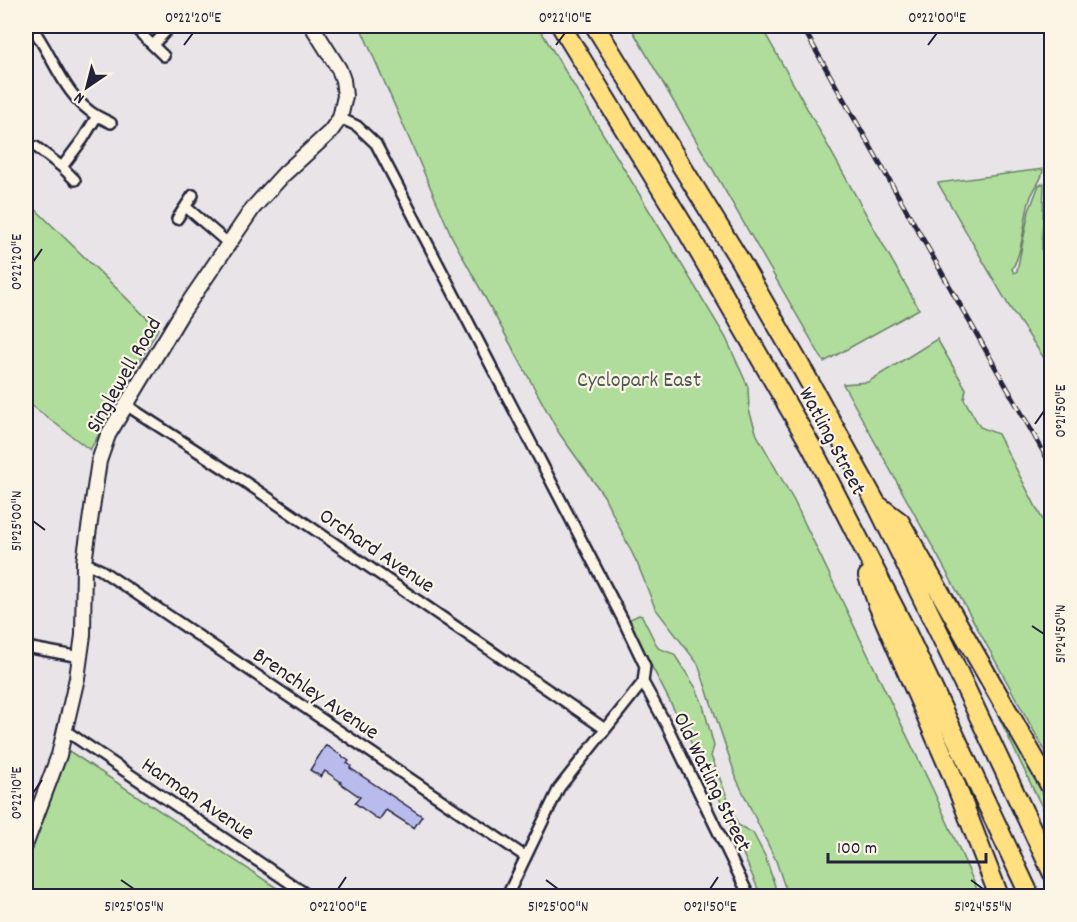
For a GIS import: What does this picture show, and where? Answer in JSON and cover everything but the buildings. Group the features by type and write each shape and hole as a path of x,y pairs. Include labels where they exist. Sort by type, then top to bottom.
{"highway":[{"name":"Watling Street","path":"561,26 742,324 846,512 903,625 1030,897"},
{"name":"Watling Street","path":"595,26 739,259 876,503 1052,872"},
{"path":"876,503 900,522 1052,789"},
{"path":"846,512 878,605 952,775 999,897"}],"street":[{"path":"32,26 77,99 87,109 111,123"},
{"path":"153,45 171,26"},
{"path":"312,26 339,69 343,80 345,96 339,118 357,126 376,144 645,666 643,682 559,788 507,897"},
{"path":"139,32 164,56"},
{"path":"62,167 84,139 97,116"},
{"name":"Singlewell Road","path":"26,843 66,731 83,635 84,562 99,461 108,435 181,315 256,204 284,174 326,136 339,118"},
{"path":"36,147 75,180"},
{"path":"177,219 193,195"},
{"path":"186,207 229,244"},
{"name":"Orchard Avenue","path":"126,405 248,484 605,729"},
{"name":"Brenchley Avenue","path":"84,562 111,577 526,857"},
{"path":"26,647 80,657"},
{"name":"Old Watling Street","path":"643,682 667,726 749,897"},
{"name":"Harman Avenue","path":"66,731 309,897"}],"green space":[{"name":"Cyclopark East","path":"360,26 538,26 726,338 748,387 749,410 757,435 794,501 934,792 980,896 788,896 776,861 737,780 698,664 655,608 638,565 604,496 559,433 452,237"},
{"path":"630,26 761,26 919,309 824,362"},
{"path":"1043,169 1042,177 1030,199 1019,253 1012,269 1014,273 1017,271 1029,211 1039,185 1044,183 1042,247 1044,276 1051,299 1051,372 1009,306 938,183"},
{"path":"26,200 158,329 90,450 26,401"},
{"path":"937,339 966,389 964,399 980,427 998,434 1051,536 1051,762 843,384 868,382"},
{"path":"642,616 658,648 674,654 696,688 714,746 711,756 738,825 753,833 765,856 775,886 771,896 761,896 718,795 628,620"},
{"path":"971,659 1051,796 1051,826"},
{"path":"69,751 289,896 26,896 26,863"}],"railway":[{"path":"802,26 1052,467"}]}
